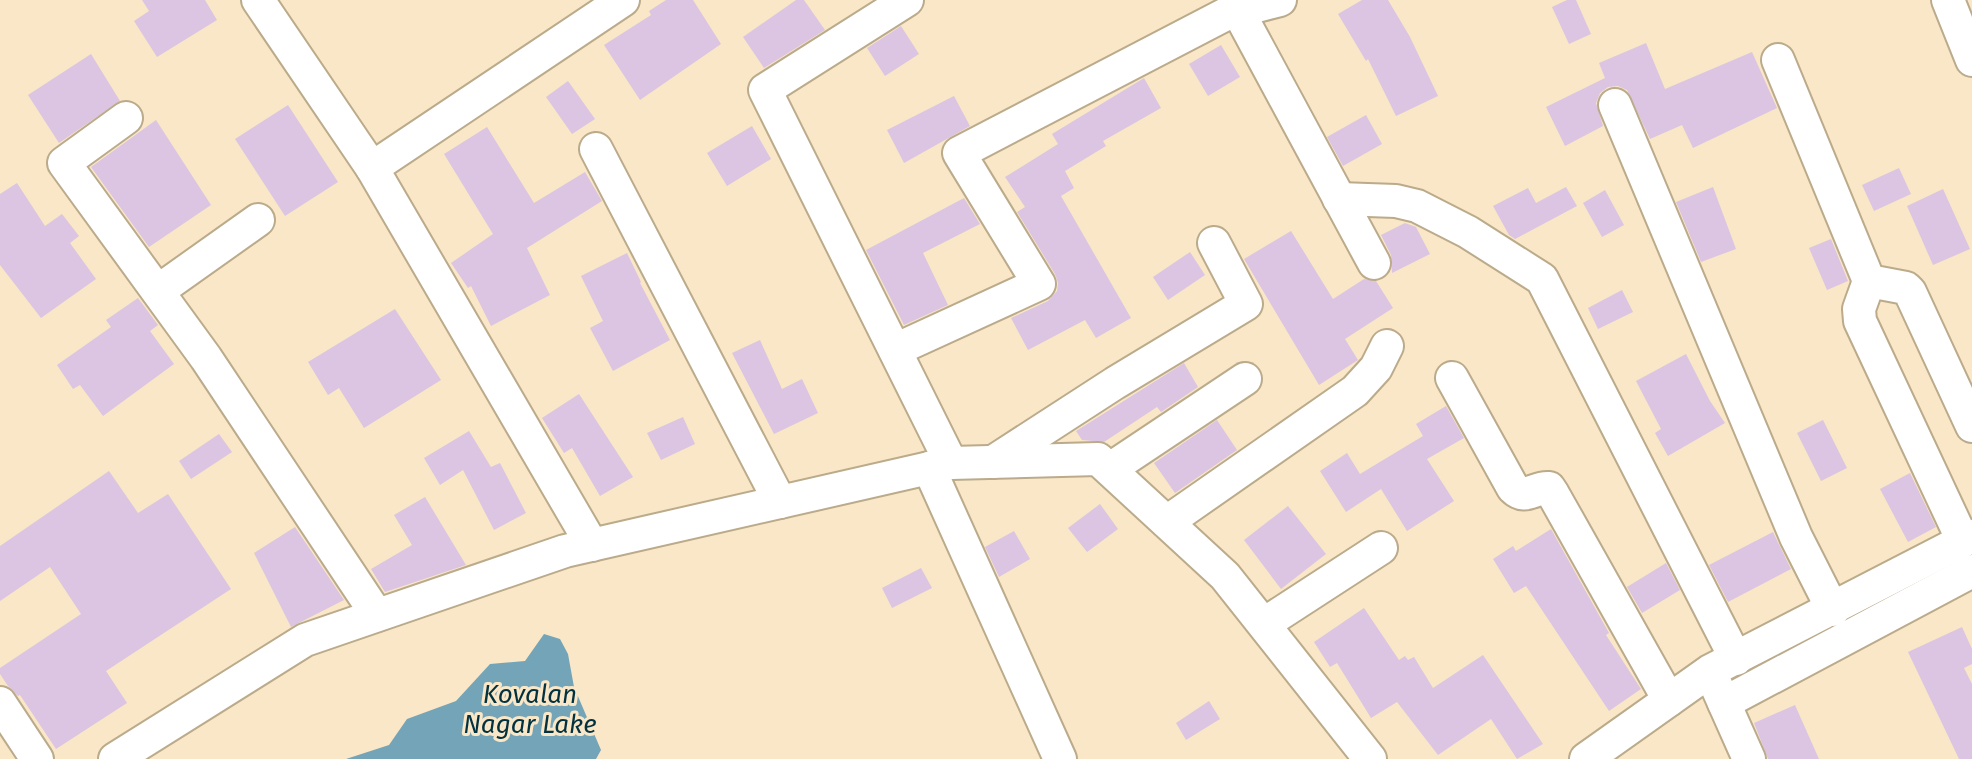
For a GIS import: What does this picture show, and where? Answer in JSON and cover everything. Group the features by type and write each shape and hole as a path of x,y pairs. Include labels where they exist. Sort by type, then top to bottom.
{"street":[{"path":"372,168 623,0"},
{"path":"907,0 765,90 895,350 1053,757"},
{"path":"895,350 1039,284 959,153 1226,14 1280,0"},
{"path":"1948,0 1972,60"},
{"path":"269,4 372,168 592,545"},
{"path":"1238,11 1374,263"},
{"path":"1778,60 1869,281 1859,309 1860,321 1969,549"},
{"path":"1615,105 1796,537 1833,610"},
{"path":"126,118 64,163 158,291 290,482 377,615"},
{"path":"596,149 780,502"},
{"path":"1339,199 1396,201 1417,206 1468,232 1542,279 1723,665 1724,703 1749,759"},
{"path":"158,291 258,220"},
{"path":"993,462 1246,304 1214,243"},
{"path":"1869,281 1906,288 1910,292 1972,426"},
{"path":"1167,522 1355,391 1376,368 1387,346"},
{"path":"1452,378 1518,494 1526,495 1542,487 1549,488 1669,700"},
{"path":"1110,469 1245,379"},
{"path":"115,759 305,640 565,551 940,465 1098,459 1225,576 1370,759"},
{"path":"1264,624 1381,548"},
{"path":"1586,759 1723,665 1833,610 1969,549"},
{"path":"1724,703 1969,549"},
{"path":"0,703 37,759"}],"water":[{"name":"Kovalan Nagar Lake","path":"544,634 560,639 568,654 574,687 601,750 596,759 346,759 389,745 407,719 456,701 490,664 525,661"}],"building":[{"path":"142,0 205,0 217,20 157,57 134,21 149,11"},
{"path":"666,0 693,0 721,44 640,100 604,45 651,15 649,11"},
{"path":"796,0 804,0 825,30 764,68 743,37"},
{"path":"1362,0 1388,0 1410,37 1438,96 1396,116 1368,59 1366,61 1338,14"},
{"path":"1567,0 1576,0 1591,34 1569,44 1552,7"},
{"path":"901,26 919,54 885,76 867,48"},
{"path":"1646,43 1665,89 1752,52 1777,108 1693,148 1682,125 1650,139 1627,90 1618,86 1608,87 1600,93 1596,103 1603,126 1565,146 1546,107 1605,78 1599,63"},
{"path":"1221,45 1240,77 1208,96 1189,64"},
{"path":"91,54 120,101 59,143 28,95"},
{"path":"1144,78 1161,108 1103,141 1106,146 1065,171 1074,188 1061,196 1131,318 1096,338 1085,320 1028,350 1011,318 1048,301 1057,291 1058,283 1017,212 1025,207 1005,177 1058,144 1052,134"},
{"path":"568,81 595,119 572,134 546,97"},
{"path":"954,96 970,126 904,163 887,130"},
{"path":"288,105 338,182 285,216 235,139"},
{"path":"1366,115 1382,144 1343,166 1327,137"},
{"path":"156,120 211,205 149,247 91,167"},
{"path":"752,126 771,159 727,186 707,153"},
{"path":"487,127 534,203 585,172 602,201 527,248 550,295 491,326 471,286 468,288 451,263 493,234 444,154"},
{"path":"1899,168 1911,194 1874,211 1862,185"},
{"path":"17,183 45,226 62,214 79,236 70,243 96,279 41,318 0,265 0,194"},
{"path":"1566,187 1577,206 1515,239 1509,235 1493,206 1528,188 1536,203"},
{"path":"1713,187 1736,249 1701,262 1676,202"},
{"path":"1943,189 1970,249 1933,265 1907,206"},
{"path":"1605,190 1624,225 1602,237 1583,203"},
{"path":"964,198 980,224 923,253 948,305 904,325 866,250"},
{"path":"1405,223 1416,227 1430,254 1392,273 1391,255 1381,235"},
{"path":"1291,231 1333,299 1364,279 1376,281 1393,308 1345,339 1358,360 1319,385 1244,259"},
{"path":"1831,239 1848,281 1827,290 1809,248"},
{"path":"1190,252 1205,275 1168,300 1153,277"},
{"path":"627,253 670,340 613,371 590,328 603,321 581,276"},
{"path":"1622,290 1633,312 1598,329 1588,308"},
{"path":"138,298 158,325 150,331 174,364 103,416 80,385 73,389 57,365 111,327 106,320"},
{"path":"395,309 441,380 364,428 339,388 328,395 308,362"},
{"path":"760,340 782,389 802,379 818,413 774,434 732,353"},
{"path":"1686,354 1725,423 1668,456 1655,433 1661,429 1636,381"},
{"path":"1184,363 1198,387 1161,412 1157,407 1104,442 1082,440 1076,431"},
{"path":"579,394 633,477 600,496 572,448 564,453 542,418"},
{"path":"1446,406 1464,438 1427,459 1454,501 1407,531 1381,489 1346,512 1320,471 1347,453 1360,474 1423,436 1416,424"},
{"path":"683,417 695,444 661,460 647,433"},
{"path":"1217,420 1237,450 1175,493 1154,463"},
{"path":"1823,420 1847,468 1821,481 1797,433"},
{"path":"469,431 491,467 500,463 526,513 494,530 463,470 440,485 424,458"},
{"path":"219,434 232,452 191,479 179,461"},
{"path":"109,471 138,513 168,494 231,589 106,671 127,703 56,749 20,695 8,686 0,674 0,668 81,614 50,567 0,601 0,546"},
{"path":"1910,473 1936,527 1908,542 1880,489"},
{"path":"425,497 466,565 385,592 371,569 412,545 394,515"},
{"path":"1100,504 1118,529 1087,552 1068,528"},
{"path":"1288,506 1326,554 1281,589 1244,540"},
{"path":"295,527 344,600 291,627 254,553"},
{"path":"1551,529 1609,633 1606,635 1641,689 1609,711 1526,586 1514,593 1493,559 1513,546 1516,551"},
{"path":"1014,531 1030,559 999,577 985,547"},
{"path":"1773,532 1791,569 1728,602 1709,565"},
{"path":"1666,563 1680,590 1642,613 1627,587"},
{"path":"921,568 932,588 892,608 882,588"},
{"path":"1364,608 1399,660 1405,656 1408,660 1414,657 1433,688 1483,655 1543,744 1517,759 1491,719 1438,755 1397,702 1371,718 1337,663 1330,667 1314,642"},
{"path":"1962,627 1972,649 1972,664 1964,668 1972,684 1972,759 1959,759 1908,652"},
{"path":"1209,701 1220,719 1186,740 1176,723"},
{"path":"1795,705 1819,759 1768,759 1754,723"}]}
